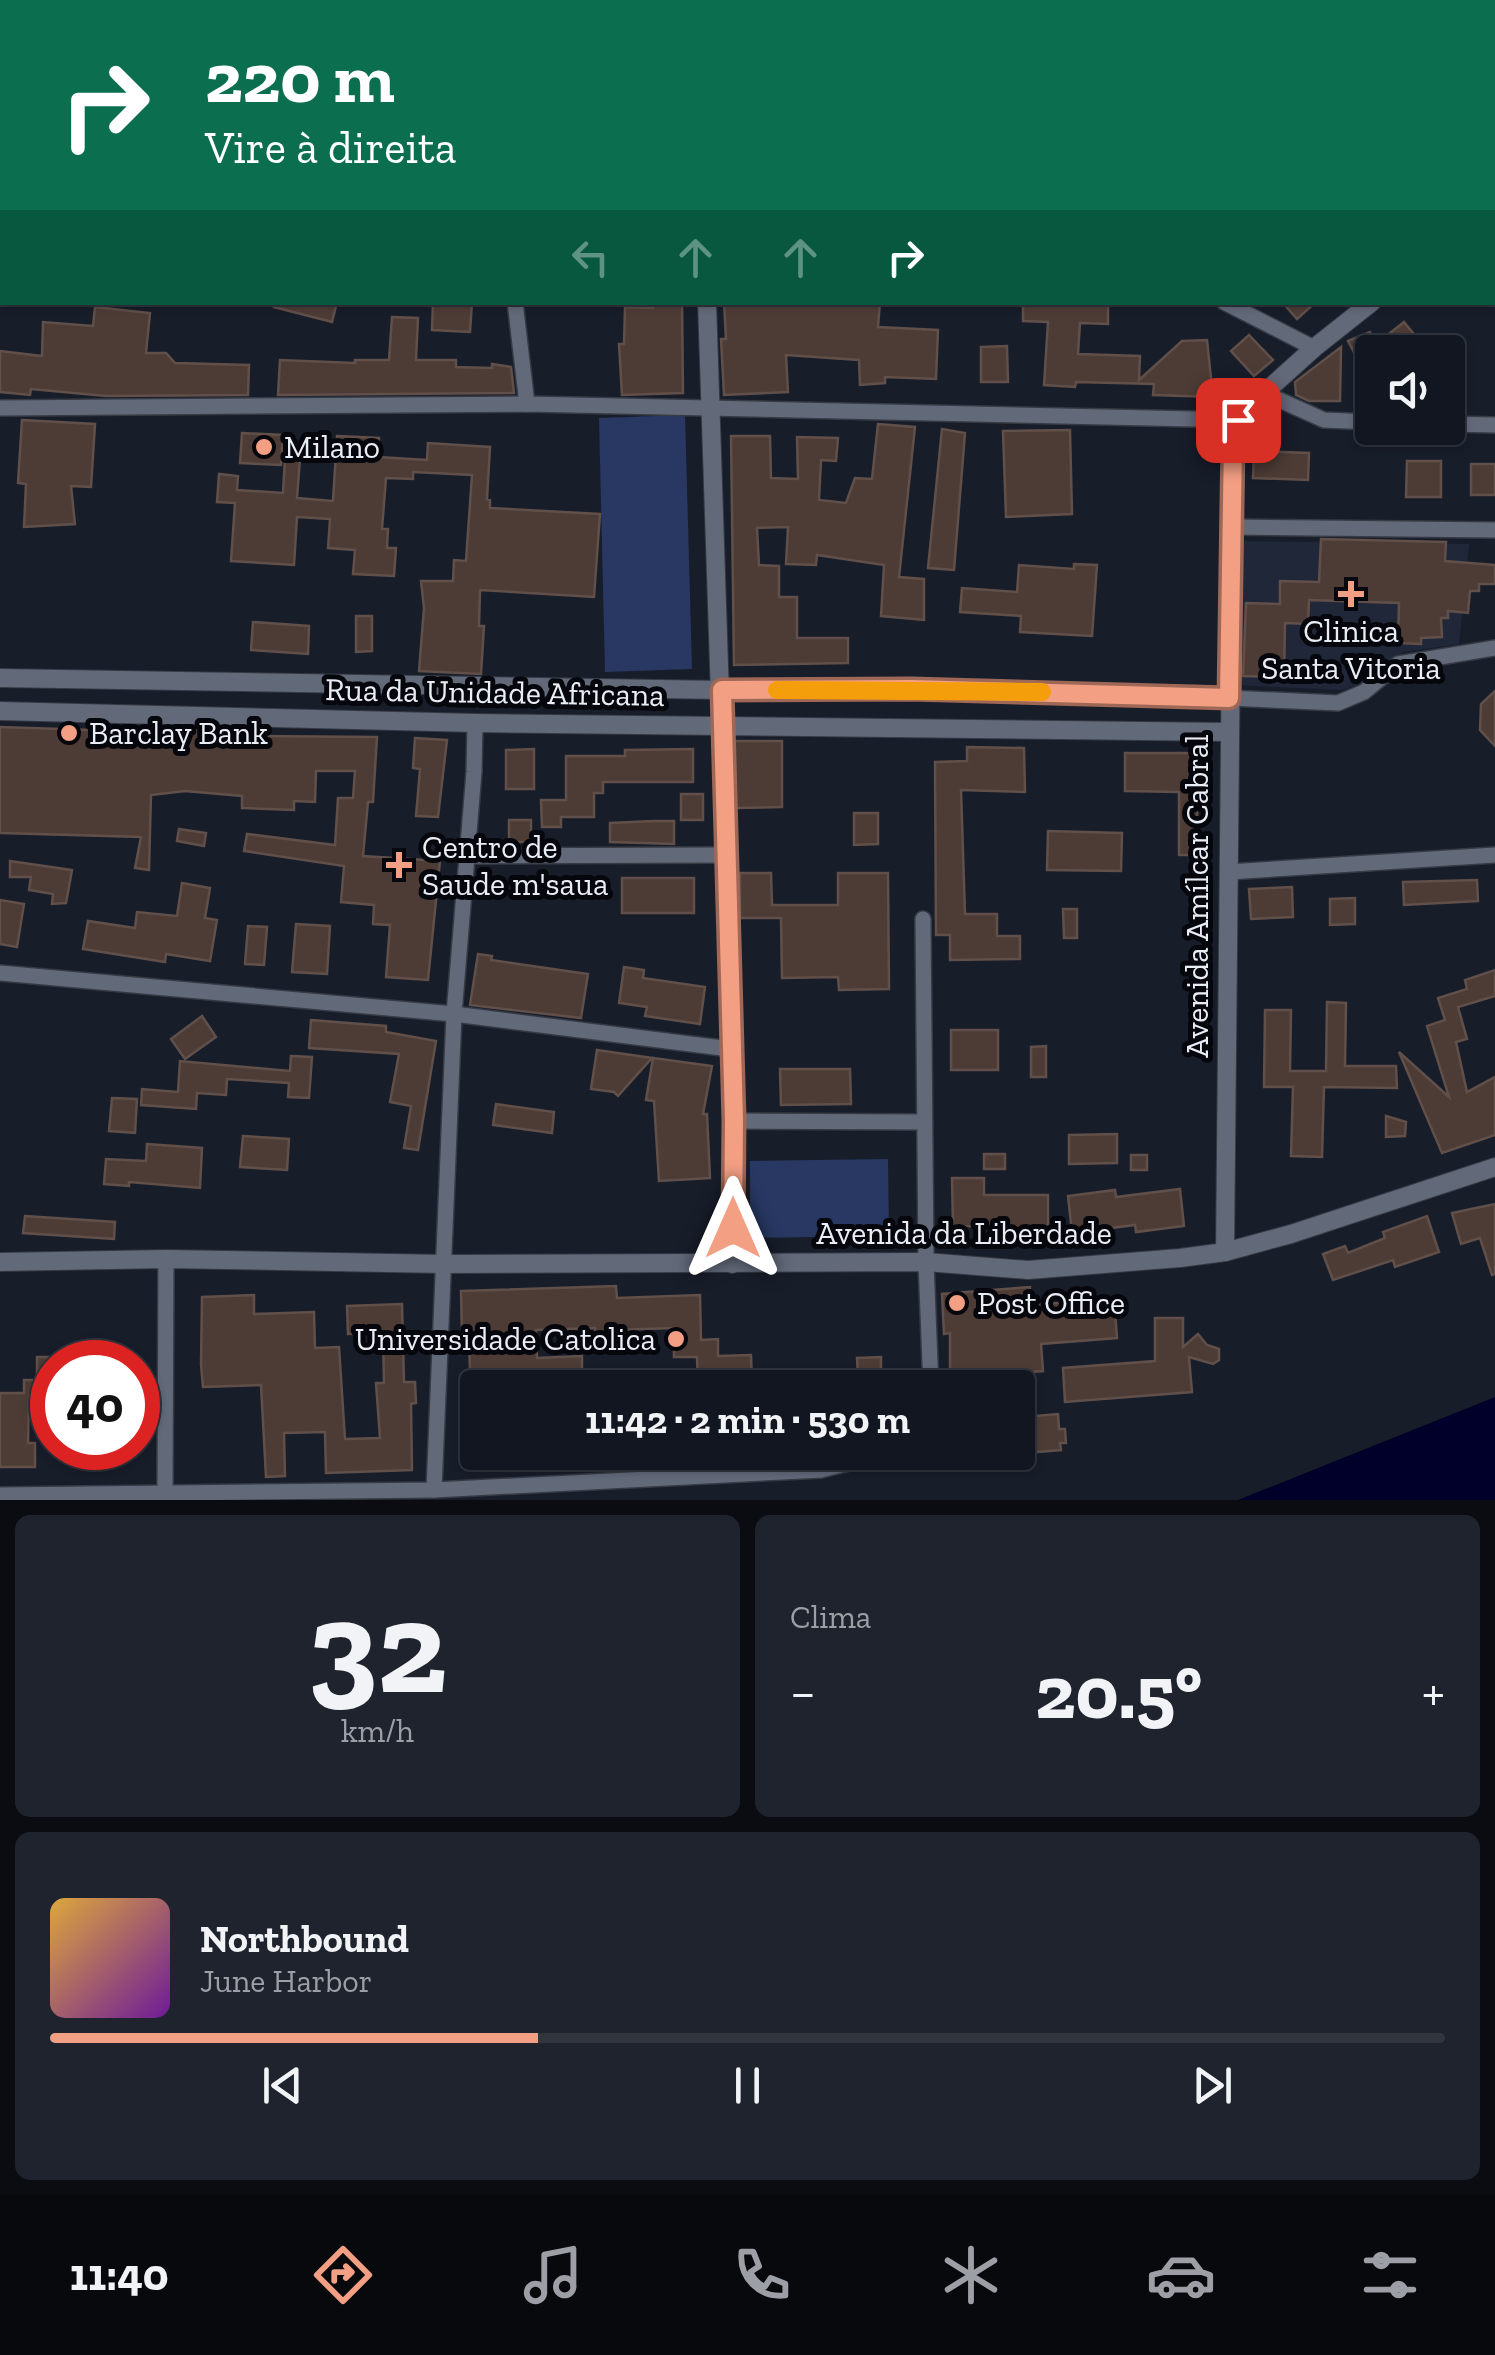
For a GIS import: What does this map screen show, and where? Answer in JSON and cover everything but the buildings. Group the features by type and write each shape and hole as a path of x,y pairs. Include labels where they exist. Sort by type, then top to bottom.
{"street":[{"path":"515,305 527,404"},
{"path":"707,305 734,1120 732,1264"},
{"path":"1230,305 1314,348"},
{"path":"0,408 527,404 1238,420 1314,348 1368,305"},
{"path":"1264,393 1324,420 1355,421"},
{"name":"Avenida Amílcar Cabral","path":"1225,1252 1231,527 1233,440 1238,420"},
{"path":"1465,424 1495,425"},
{"path":"1231,527 1495,530"},
{"path":"1229,698 1338,703 1364,692 1398,664 1495,648"},
{"name":"Rua da Unidade Africana","path":"0,678 722,690 912,689 1229,698"},
{"name":"Rua da Unidade Africana","path":"0,710 475,722 1228,732"},
{"path":"434,1490 454,1014 475,722"},
{"path":"1228,872 1495,854"},
{"path":"468,856 726,856"},
{"path":"923,919 930,1370"},
{"path":"0,973 454,1014 730,1049"},
{"path":"734,1120 924,1122"},
{"name":"Avenida da Liberdade","path":"0,1262 926,1262 1028,1270 1225,1252 1495,1166"},
{"path":"166,1259 166,1494"},
{"path":"0,1495 434,1490 821,1470"}],"shaded area":[{"path":"685,415 692,669 605,672 599,418"},
{"name":"Clinica Santa Vitoria","path":"1241,541 1469,544 1459,644 1403,652 1370,679 1343,690 1234,685"},
{"path":"888,1159 889,1236 750,1238 750,1161"},
{"path":"1495,1397 1495,1500 1238,1500"}],"slow traffic":[{"path":"777,690 1042,692"}],"place":[{"name":"Milano","path":"264,447"},
{"name":"Clinica Santa Vitoria","path":"1351,594"},
{"name":"Barclay Bank","path":"69,733"},
{"name":"Centro de Saude m'saua","path":"399,865"},
{"name":"Post Office","path":"957,1303"},
{"name":"Universidade Catolica","path":"676,1339"}],"route":[{"path":"733,1228 734,1120 722,690 912,689 1229,698 1233,440 1238,420"}]}
